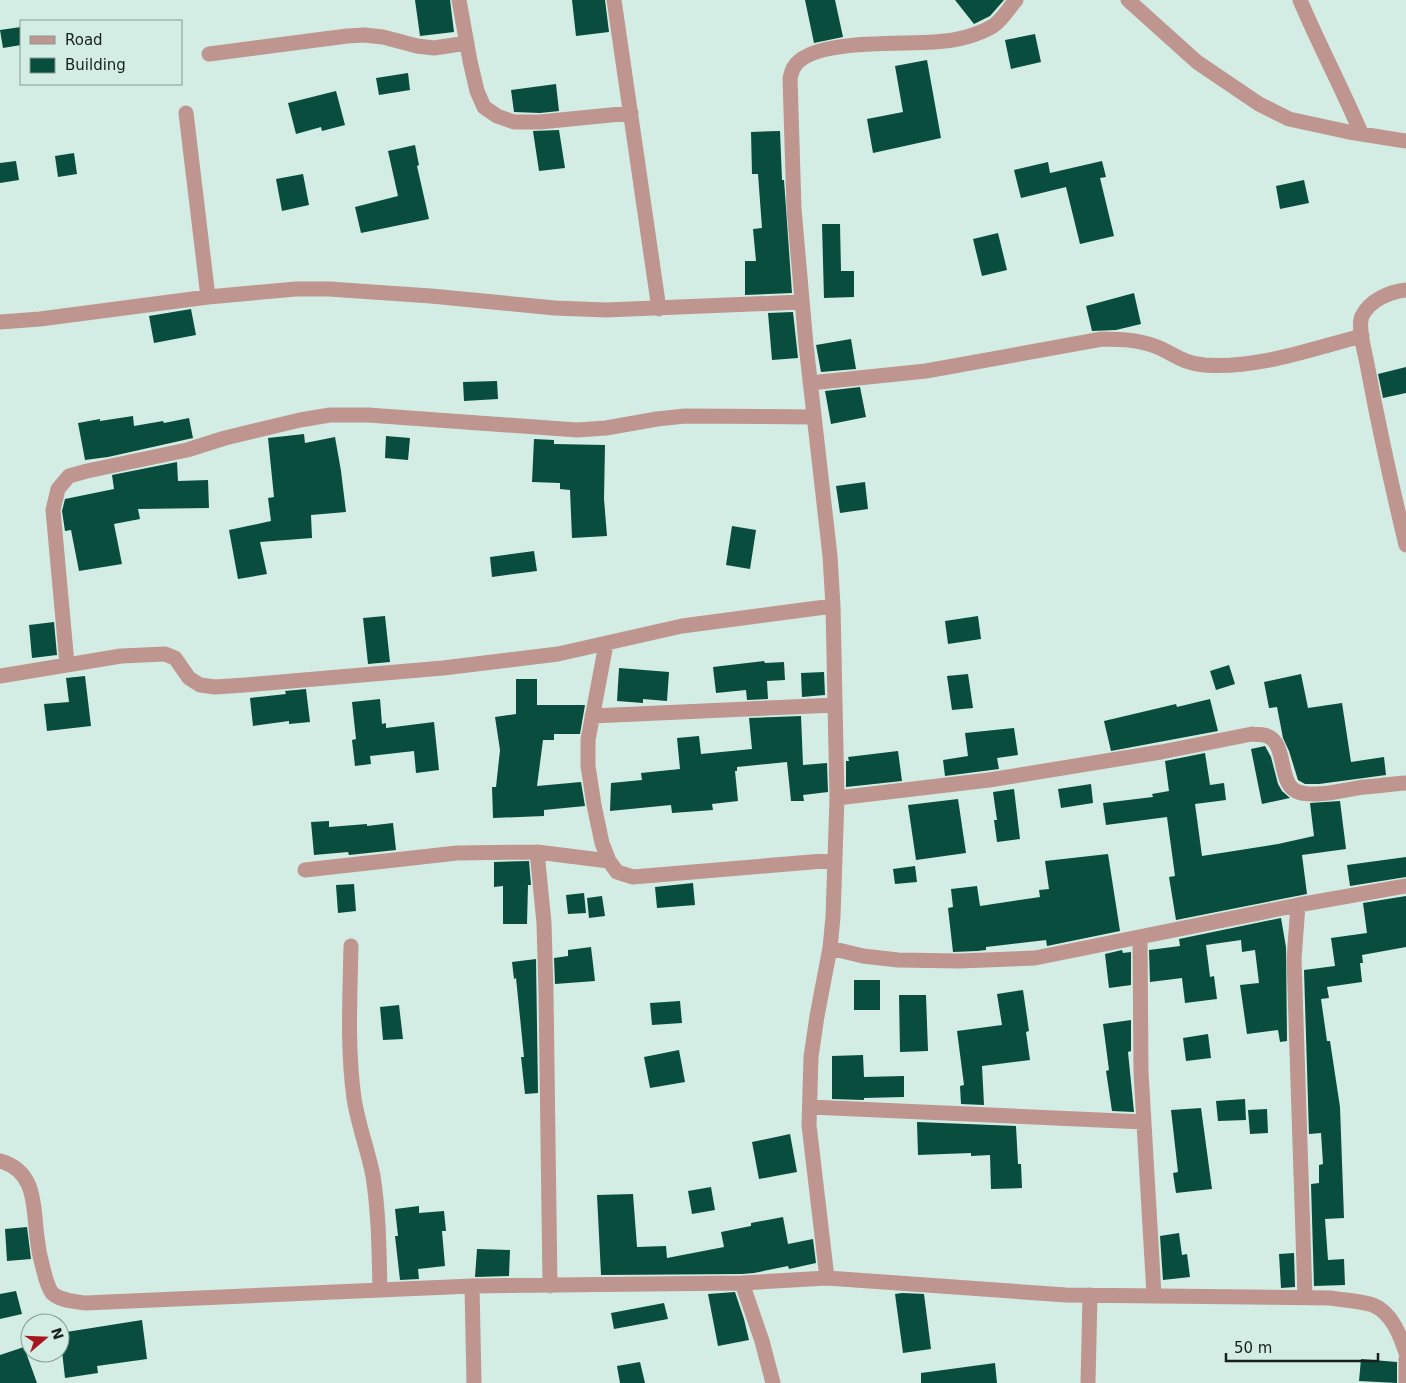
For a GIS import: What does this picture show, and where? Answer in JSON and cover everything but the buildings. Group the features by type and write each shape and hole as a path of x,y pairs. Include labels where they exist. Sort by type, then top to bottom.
{"street":[{"path":"459,0 478,91 484,107 497,116 514,122 540,122 631,113"},
{"path":"614,0 659,309"},
{"path":"827,1278 809,1125 811,1057 830,948 835,860 837,798 833,606 830,556 810,383 794,209 790,78 794,67 803,58 816,52 866,44 935,42 976,33 994,25 1016,0"},
{"path":"1128,0 1197,62 1259,104 1290,119 1361,134 1406,141"},
{"path":"1300,0 1344,91 1361,134"},
{"path":"209,54 364,35 383,37 417,46 434,48 467,43"},
{"path":"186,113 208,297"},
{"path":"0,322 40,319 208,297 296,289 606,310 802,302"},
{"path":"1406,290 1381,297 1368,306 1361,318 1362,336 1377,416 1406,545"},
{"path":"810,383 926,371 1102,339 1128,338 1160,348 1182,360 1196,363 1234,365 1270,360 1362,336"},
{"path":"67,664 53,510 58,489 69,476 187,450 225,438 300,420 330,415 368,415 576,430 606,428 685,416 814,417"},
{"path":"0,676 121,656 165,654 175,658 190,678 200,685 215,687 443,668 558,654 682,626 833,606"},
{"path":"606,644 588,740 588,766 602,843 609,861 617,872 633,877 835,860"},
{"path":"592,716 835,705"},
{"path":"837,798 989,780 1161,752 1252,734 1265,735 1273,739 1291,787 1297,792 1322,793 1406,783"},
{"path":"305,870 457,853 537,852 609,861"},
{"path":"537,852 544,922 546,982 550,1286"},
{"path":"830,948 864,956 898,960 959,961 1036,958 1406,886"},
{"path":"1298,906 1294,959 1305,1296"},
{"path":"1140,938 1141,1072 1154,1295"},
{"path":"352,946 350,1023 354,1097 358,1123 372,1175 377,1210 380,1290"},
{"path":"810,1106 1144,1122"},
{"path":"0,1161 12,1164 23,1175 30,1188 44,1275 53,1293 61,1299 85,1303 472,1286 742,1283 827,1278 1066,1295 1305,1296 1373,1305 1388,1316 1399,1333 1406,1353"},
{"path":"742,1283 762,1341 773,1383"},
{"path":"472,1286 474,1383"},
{"path":"1088,1383 1090,1295"},
{"path":"1406,1359 1406,1383"}]}
